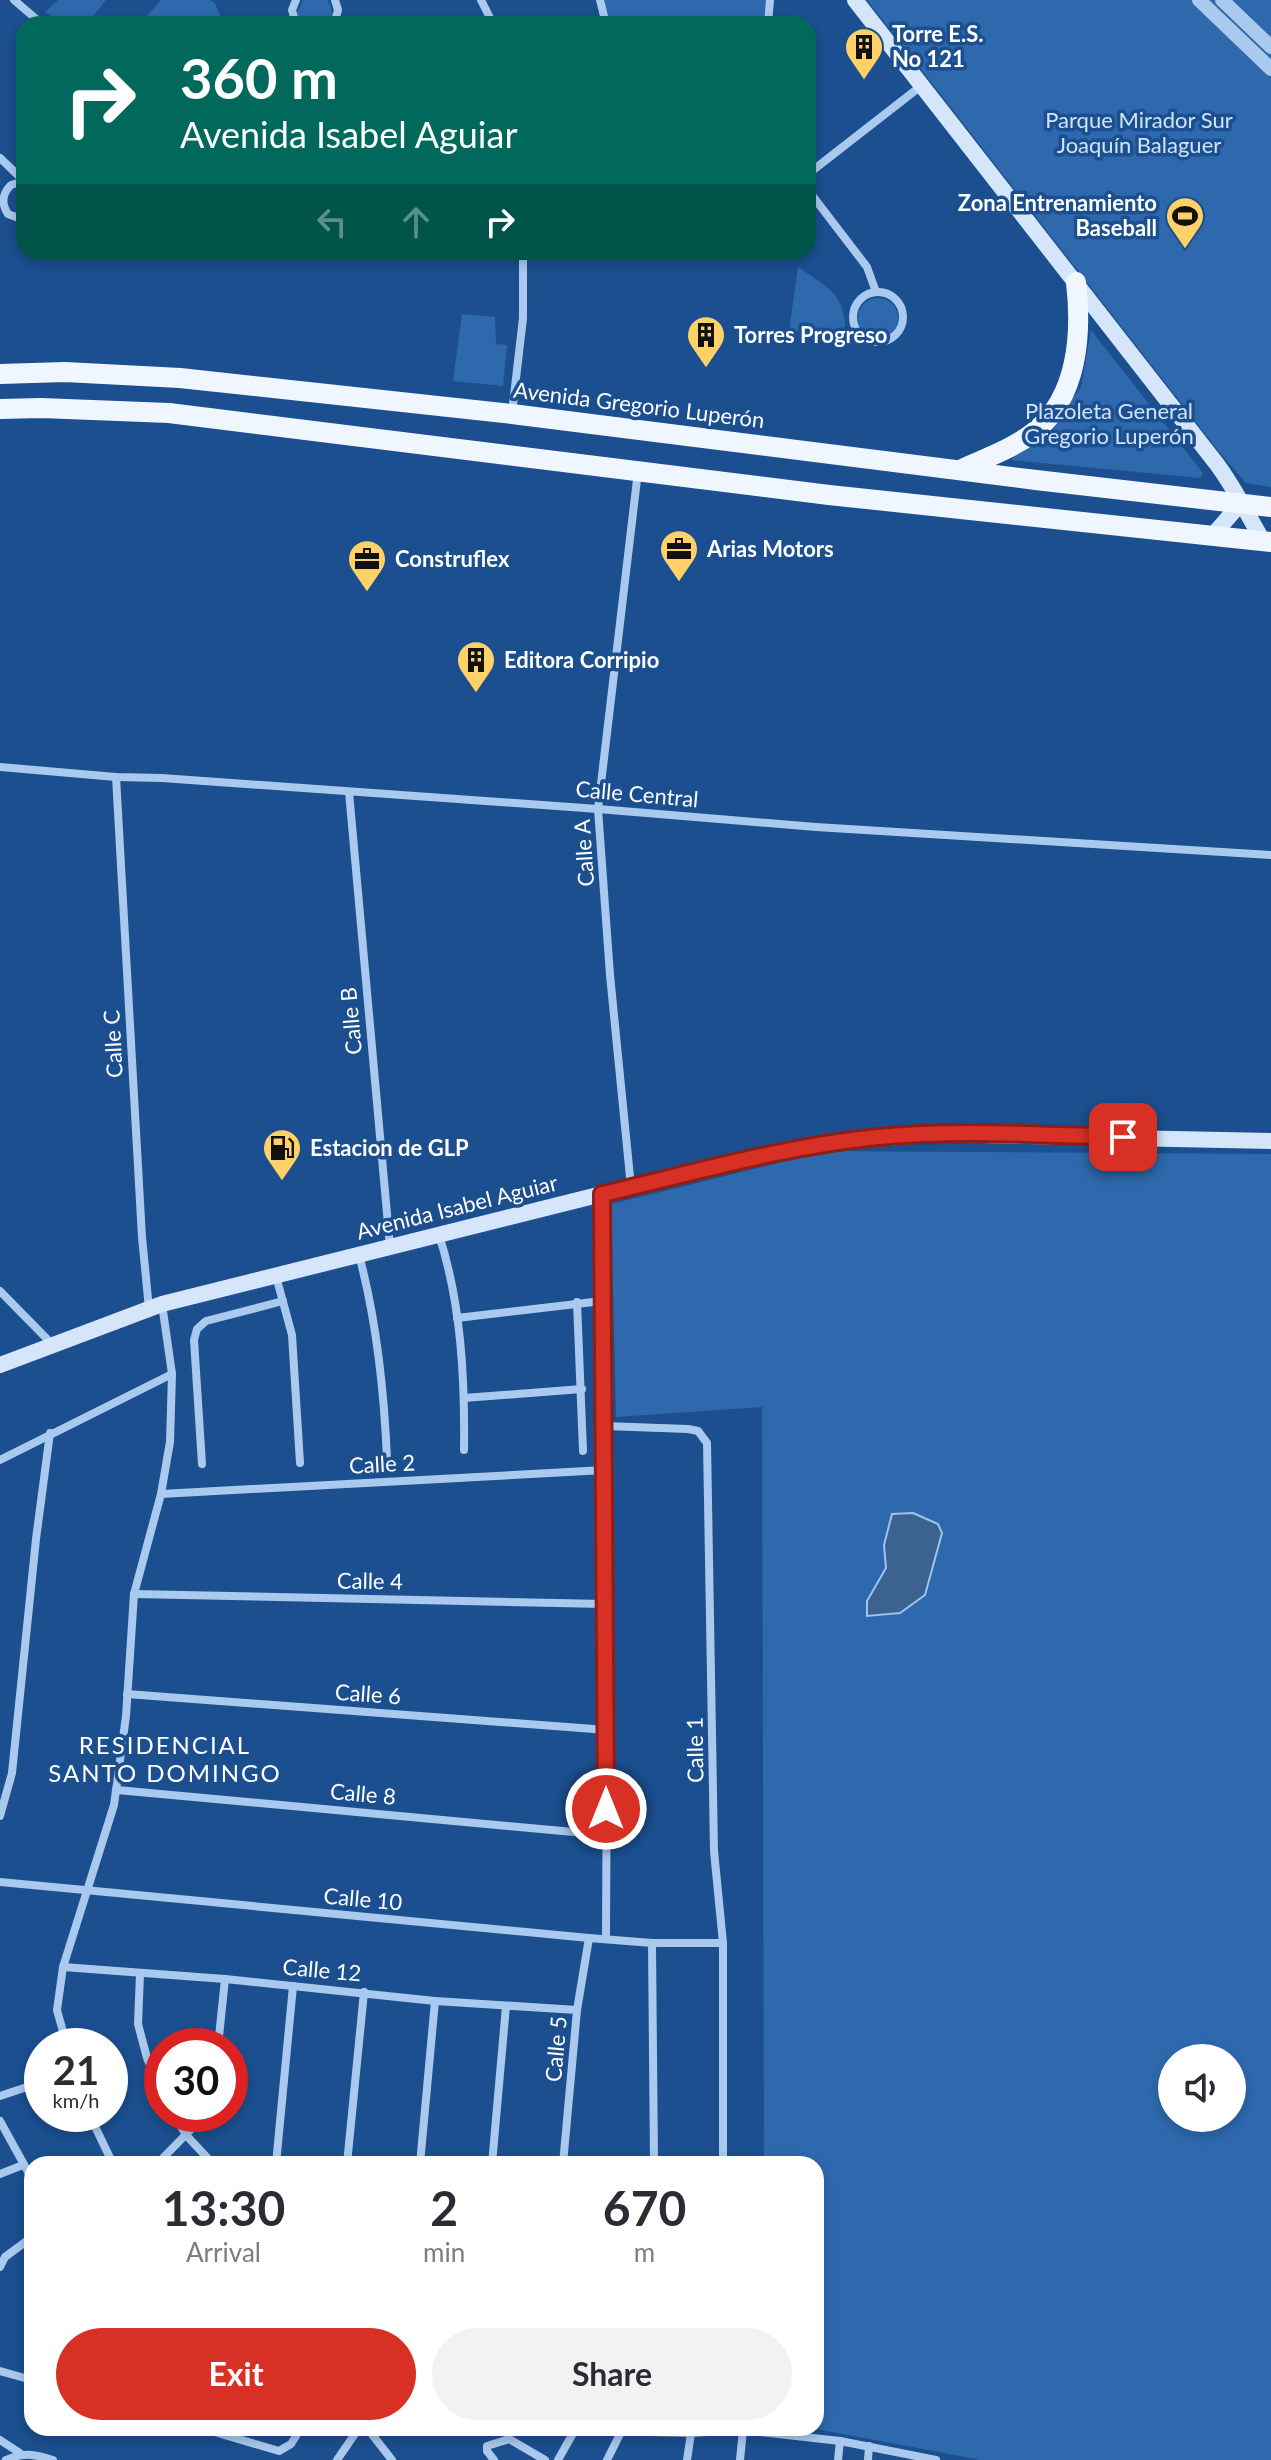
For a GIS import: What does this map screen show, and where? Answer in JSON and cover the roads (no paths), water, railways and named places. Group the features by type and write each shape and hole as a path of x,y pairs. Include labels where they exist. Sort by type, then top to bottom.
{"main road":[{"path":"855,0 1236,489 1241,503 1267,541"},
{"path":"961,470 1005,450 1036,431 1062,399 1073,368 1079,336 1076,282"},
{"name":"Avenida Gregorio Luperón","path":"0,374 143,374 512,414 1271,507"},
{"path":"77,409 91,403 148,404 153,389 143,374"},
{"path":"169,413 159,398 161,387 170,384 201,388 216,382"},
{"path":"0,409 169,413 1037,517 1267,541"},
{"path":"1036,480 1049,486 1059,499 1055,511 1037,517"},
{"path":"1213,535 1241,503"},
{"name":"Avenida Isabel Aguiar","path":"0,1365 156,1306 602,1194 824,1143 934,1134 1271,1141"}],"street":[{"path":"14,0 33,16"},
{"path":"1199,0 1271,69"},
{"path":"1222,0 1271,47"},
{"path":"816,168 922,85"},
{"path":"0,158 16,173"},
{"path":"16,183 3,196 4,209 16,219"},
{"path":"816,200 867,267 876,292"},
{"path":"512,414 523,318 523,260"},
{"path":"876,292 892,297 902,310 897,334 883,342 866,340 852,320 861,298 876,292"},
{"name":"Calle A","path":"631,1187 610,975 598,809 638,470"},
{"name":"Calle Central","path":"0,767 816,827 1271,855"},
{"name":"Calle C","path":"62,2028 57,2010 63,1967 117,1790 134,1594 161,1494 170,1442 172,1374 141,1221 116,777"},
{"name":"Calle B","path":"349,792 390,1247"},
{"path":"602,1194 606,1939"},
{"path":"439,1235 457,1318 464,1398 464,1450"},
{"path":"359,1255 379,1353 387,1459"},
{"path":"276,1276 296,1363 300,1463"},
{"path":"0,1291 53,1345"},
{"path":"202,1464 194,1340 197,1329 206,1321 283,1301"},
{"path":"457,1318 602,1301"},
{"path":"577,1302 583,1451"},
{"path":"0,1460 172,1374"},
{"path":"464,1398 582,1389"},
{"name":"Calle 1","path":"604,1426 688,1429 698,1431 707,1443 714,1851 723,1943 723,2156"},
{"path":"0,1816 12,1773 50,1433"},
{"name":"Calle 2","path":"161,1494 605,1470"},
{"name":"Calle 4","path":"134,1594 604,1604"},
{"name":"Calle 6","path":"127,1694 607,1730"},
{"name":"Calle 8","path":"117,1790 606,1835"},
{"name":"Calle 10","path":"0,1882 589,1938 652,1943 723,1943"},
{"name":"Calle 5","path":"564,2156 577,2010 589,1938"},
{"path":"652,1943 654,2156"},
{"name":"Calle 12","path":"63,1967 225,1979 435,2001 577,2010"},
{"path":"140,1974 138,2024 144,2047"},
{"path":"220,2028 225,1979"},
{"path":"277,2156 293,1986"},
{"path":"348,2156 364,1992"},
{"path":"421,2156 435,2001"},
{"path":"493,2156 506,2006"},
{"path":"0,2096 24,2088"},
{"path":"0,2121 23,2165 0,2174"},
{"path":"98,2132 109,2156"},
{"path":"184,2132 206,2156"},
{"path":"165,2156 189,2132"},
{"path":"0,2267 5,2257 24,2243"},
{"path":"0,2371 24,2378"},
{"path":"227,2436 279,2451 287,2448 295,2436"},
{"path":"337,2460 354,2436"},
{"path":"373,2436 392,2460"},
{"path":"558,2460 572,2436"},
{"path":"607,2460 618,2436"},
{"path":"687,2460 691,2436"},
{"path":"740,2460 742,2436"},
{"path":"796,2436 840,2441 936,2460"},
{"path":"494,2460 487,2446 509,2439 545,2460"},
{"path":"0,2440 20,2453"},
{"path":"838,2460 840,2441"},
{"path":"868,2460 869,2446"},
{"path":"6,2460 20,2453 53,2460"}],"place":[{"name":"Torre E.S. No 121","path":"864,81"},
{"name":"Zona Entrenamiento Baseball","path":"1185,250"},
{"name":"Torres Progreso","path":"706,369"},
{"name":"Arias Motors","path":"679,583"},
{"name":"Construflex","path":"367,593"},
{"name":"Editora Corripio","path":"476,694"},
{"name":"Estacion de GLP","path":"282,1182"}],"district":[{"name":"RESIDENCIAL SANTO DOMINGO","path":"165,1760"}],"park label":[{"name":"Parque Mirador Sur Joaquín Balaguer","path":"1139,132"},
{"name":"Plazoleta General Gregorio Luperón","path":"1109,424"}]}
